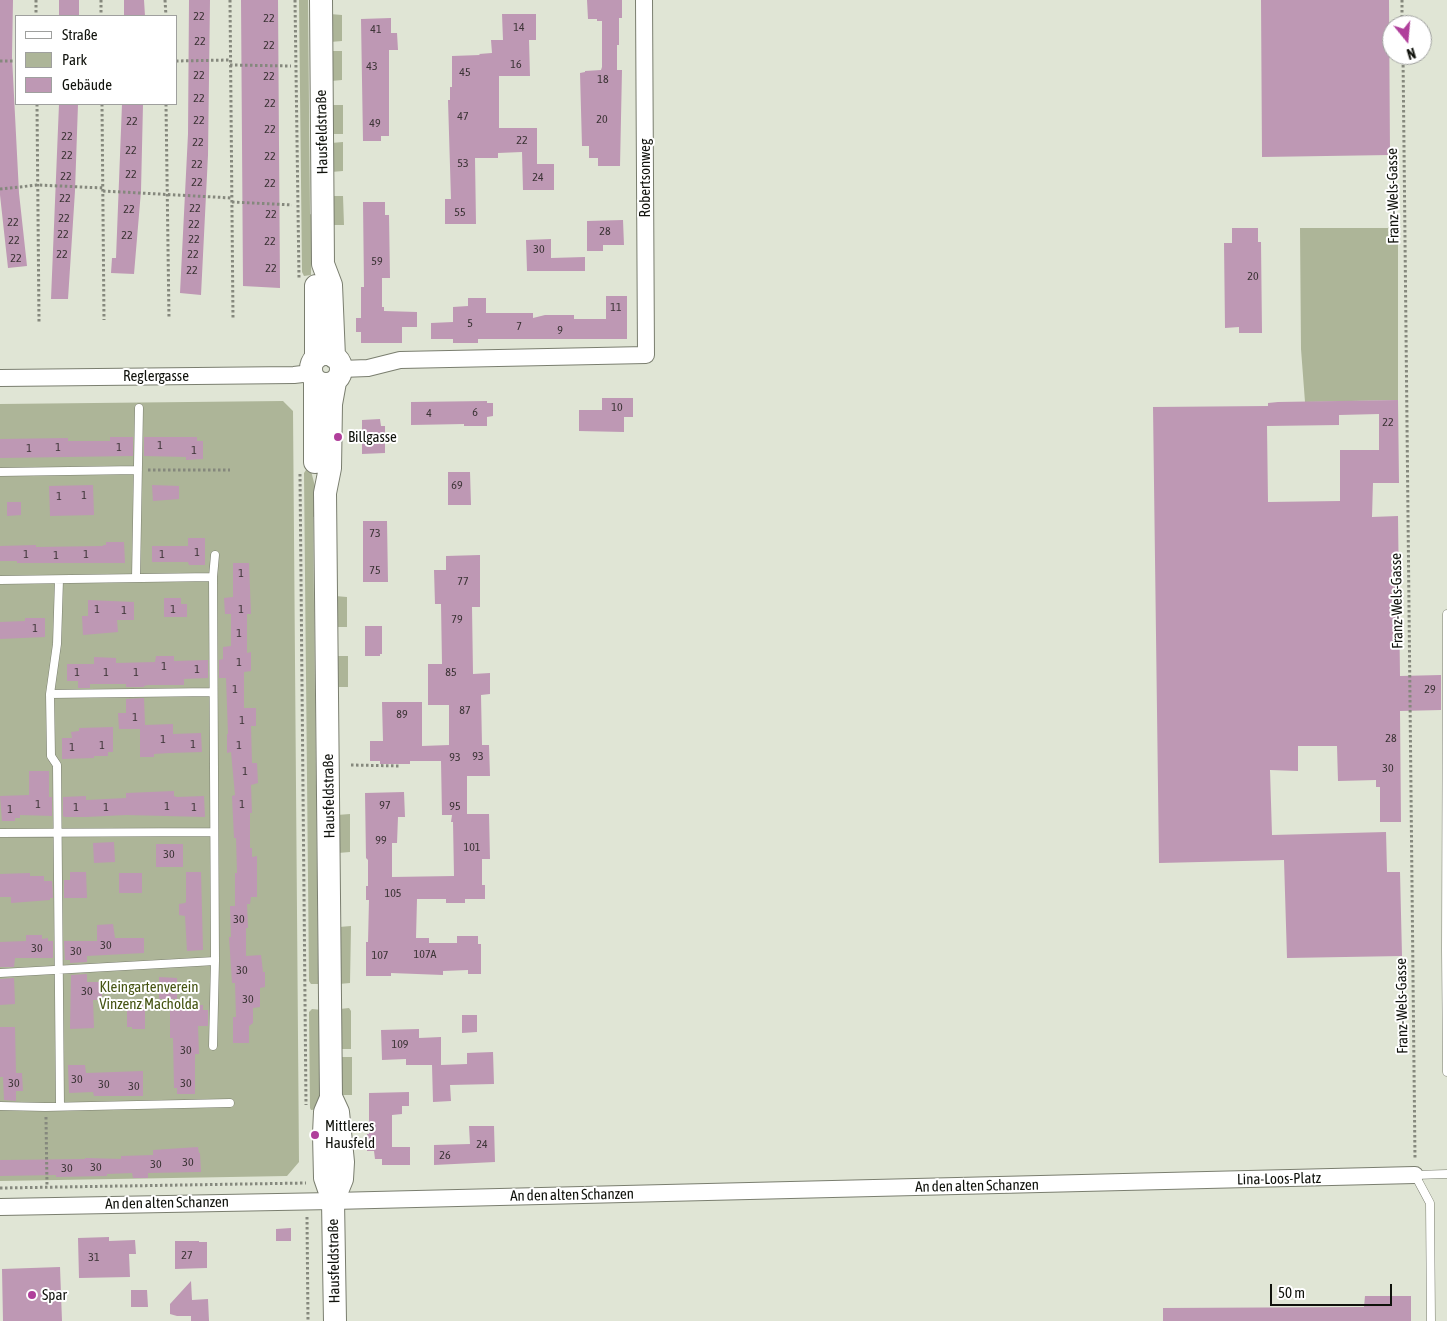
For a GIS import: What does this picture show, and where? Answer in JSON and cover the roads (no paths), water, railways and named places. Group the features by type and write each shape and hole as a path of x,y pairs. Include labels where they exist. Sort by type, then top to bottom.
{"street":[{"name":"Hausfeldstraße","path":"321,0 324,264 331,285 325,370 331,404 330,468 326,493 331,1098 325,1112 324,1163 325,1178 333,1201 335,1321"},
{"name":"Robertsonweg","path":"325,370 368,368 400,360 646,355 644,0"},
{"name":"Reglergasse","path":"0,378 294,375 325,370"},
{"name":"Lina-Loos-Platz","path":"1143,1182 1415,1175"},
{"name":"An den alten Schanzen","path":"0,1207 1143,1182"}],"lane":[{"path":"136,578 139,408"},
{"path":"0,472 138,470"},
{"path":"213,1046 215,960 213,577 216,555"},
{"path":"0,580 213,577"},
{"path":"59,580 57,644 50,694 51,756 57,765 60,1106"},
{"path":"1447,614 1447,1072"},
{"path":"50,694 213,692"},
{"path":"0,833 214,832"},
{"path":"0,973 215,960"},
{"path":"0,1106 45,1107 230,1103"},
{"path":"1431,1321 1430,1202 1415,1175 1447,1174"}],"place":[{"name":"Billgasse","path":"338,437"},
{"name":"Mittleres Hausfeld","path":"315,1135"},
{"name":"Spar","path":"32,1295"}],"park label":[{"name":"Kleingartenverein Vinzenz Macholda","path":"149,996"}]}
